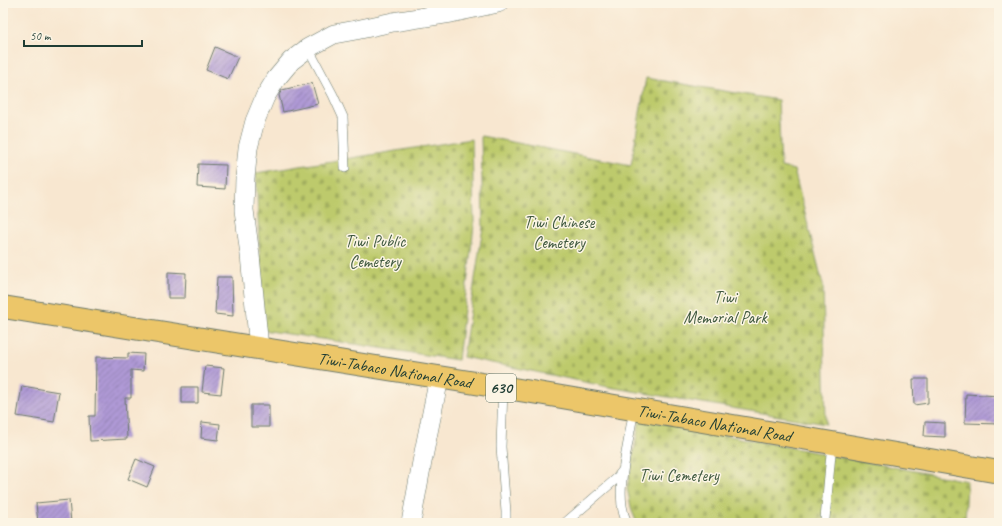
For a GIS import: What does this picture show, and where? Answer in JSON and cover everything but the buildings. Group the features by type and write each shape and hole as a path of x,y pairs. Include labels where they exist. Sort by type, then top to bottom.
{"main road":[{"name":"Tiwi-Tabaco National Road","path":"3,307 504,388 999,472"}],"street":[{"path":"259,348 244,210 245,178 248,148 255,121 265,97 276,79 290,61 308,48 334,34 498,3"},
{"path":"411,523 439,378"}],"lane":[{"path":"308,48 343,117 345,168"},
{"path":"504,388 501,447 506,523"},
{"path":"627,523 621,503 621,486 634,410"},
{"path":"825,519 832,443"},
{"path":"565,523 616,479 623,470"}],"green space":[{"name":"Tiwi Memorial Park","path":"646,78 778,100 781,167 794,170 823,285 826,424 609,387 463,357 483,227 481,136 631,165"},
{"name":"Tiwi Public Cemetery","path":"472,139 474,225 458,360 263,330 256,173"},
{"name":"Tiwi Cemetery","path":"640,419 967,481 965,523 637,523 632,511 627,488"}],"park label":[{"name":"Tiwi Chinese Cemetery","path":"559,232"}]}
